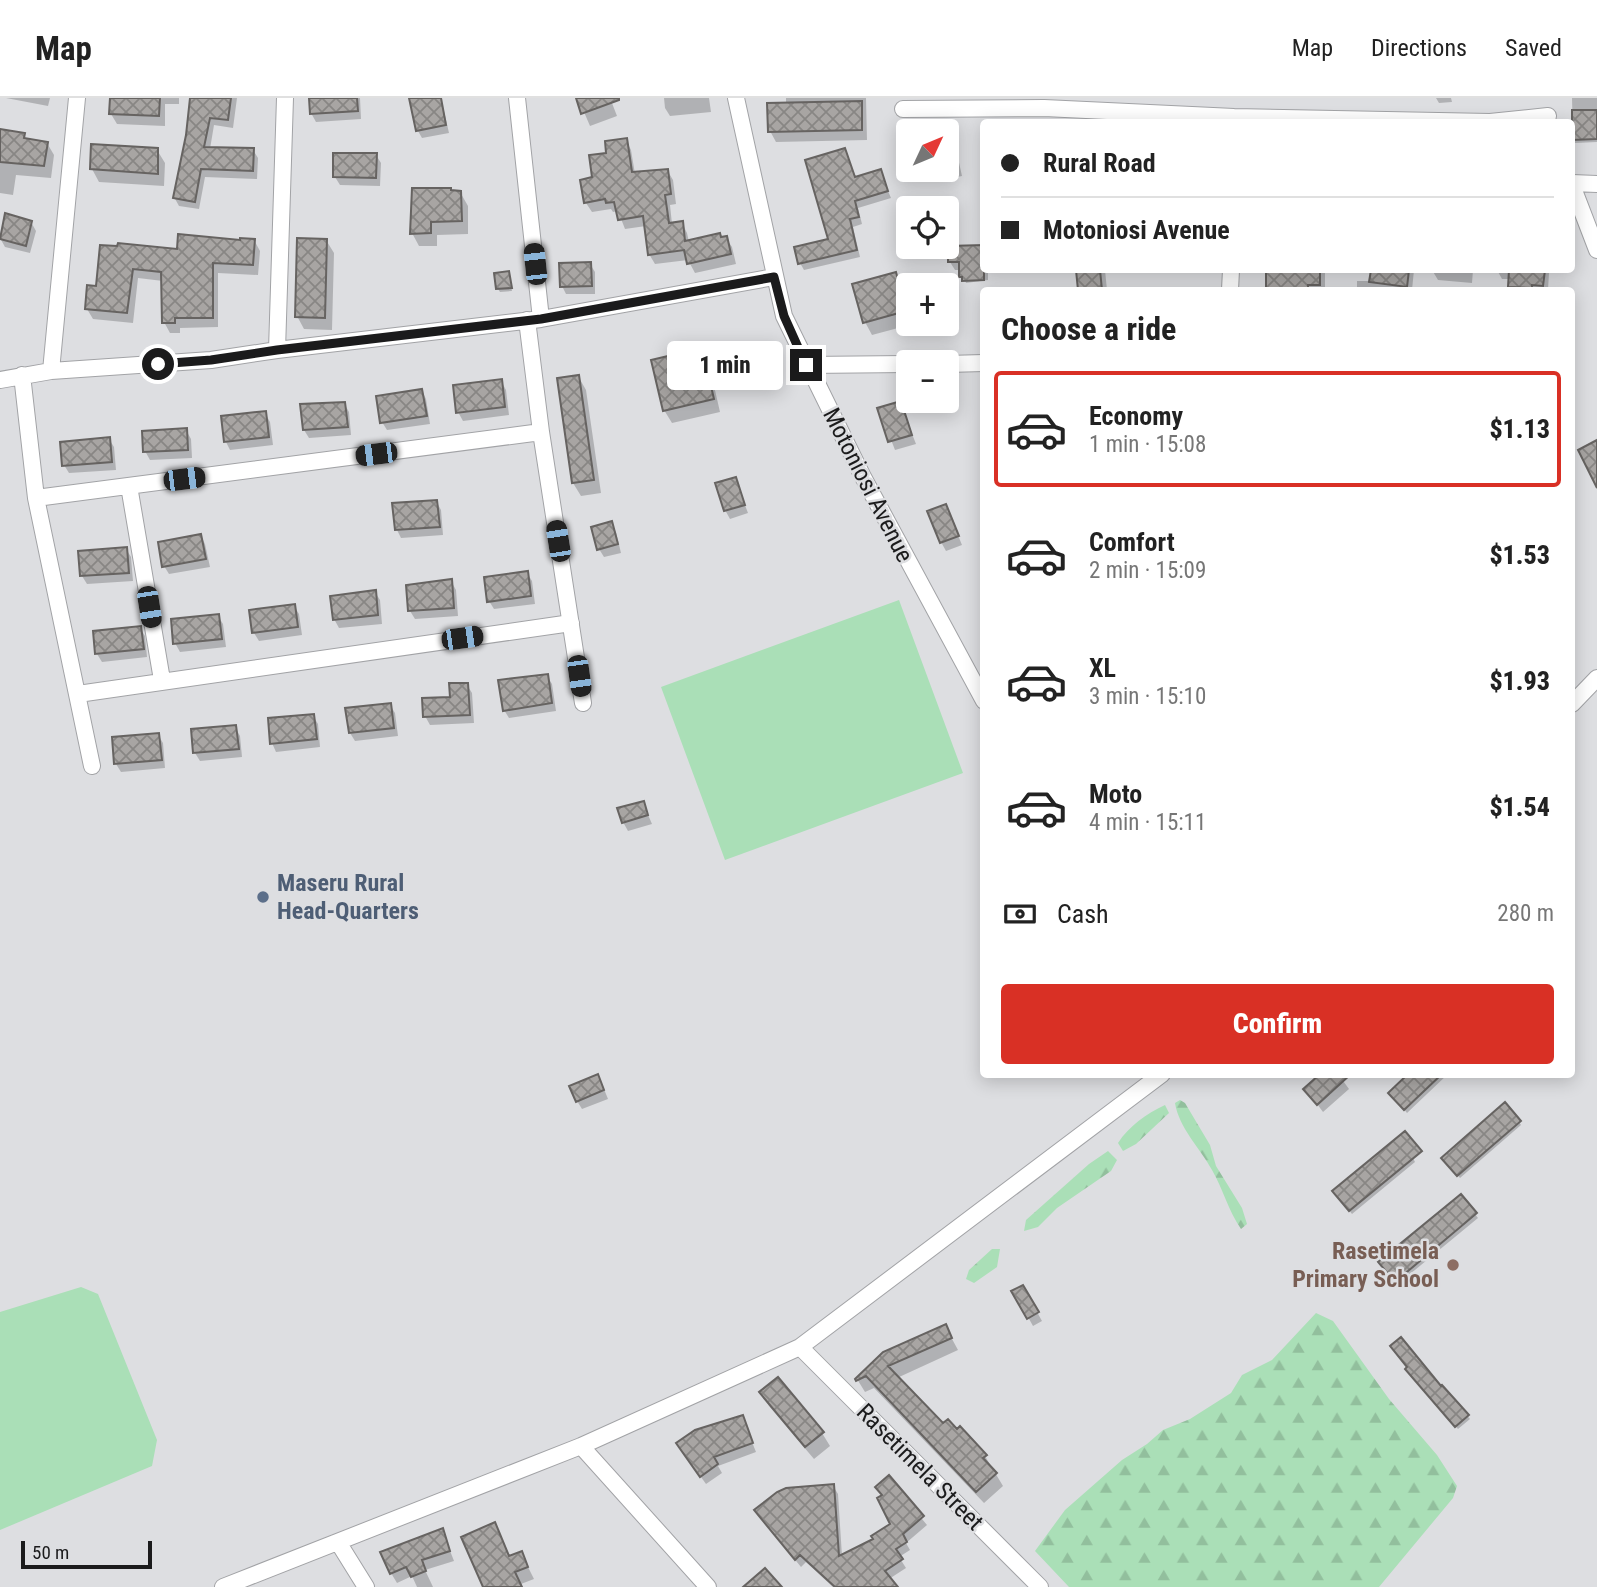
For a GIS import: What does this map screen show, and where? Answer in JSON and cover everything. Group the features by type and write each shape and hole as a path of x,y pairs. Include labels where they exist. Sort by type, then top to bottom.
{"street":[{"path":"51,371 77,98"},
{"path":"277,350 285,98"},
{"path":"517,98 541,432 583,703"},
{"name":"Motoniosi Avenue","path":"736,98 784,316 806,365 869,487 980,694"},
{"path":"1546,98 1549,119"},
{"path":"903,109 1044,103 1223,119"},
{"path":"1575,184 1597,184"},
{"path":"1575,192 1597,250"},
{"path":"0,380 51,371 211,360 534,320 774,277"},
{"path":"959,364 980,363"},
{"path":"806,365 896,364"},
{"path":"22,375 36,498 92,766"},
{"path":"36,498 541,432"},
{"path":"129,486 162,680"},
{"path":"78,694 571,623"},
{"path":"1575,701 1597,678"},
{"path":"223,1587 581,1446 800,1347 889,1283 1157,1078"},
{"name":"Rasetimela Street","path":"800,1347 1040,1587"},
{"path":"581,1446 708,1587"},
{"path":"338,1542 366,1587"}],"green space":[{"path":"899,600 963,773 725,860 661,687"},
{"path":"1180,1100 1185,1103 1210,1145 1216,1166 1242,1208 1247,1224 1241,1229 1212,1170 1181,1121 1175,1103"},
{"path":"1165,1105 1169,1113 1136,1144 1123,1151 1118,1143 1127,1131 1145,1116"},
{"path":"1108,1151 1117,1160 1111,1171 1057,1208 1038,1227 1024,1231 1026,1220 1089,1164"},
{"path":"992,1249 1000,1249 997,1267 974,1283 966,1279 969,1270"},
{"path":"81,1287 98,1294 157,1440 152,1466 0,1530 0,1312"},
{"path":"1316,1313 1333,1321 1389,1399 1437,1455 1457,1486 1453,1498 1379,1587 1069,1587 1035,1551 1065,1510 1122,1460 1163,1430 1190,1419 1231,1393 1242,1375 1272,1360"}],"building":[{"path":"110,98 160,98 159,116 109,114"},
{"path":"190,98 231,98 228,120 210,118 204,147 254,148 253,171 201,169 195,202 173,198 186,135"},
{"path":"309,98 357,98 358,111 310,114"},
{"path":"409,98 441,98 446,125 416,131"},
{"path":"576,98 619,98 619,100 581,114"},
{"path":"862,101 862,130 768,132 767,103"},
{"path":"1572,110 1597,110 1597,139 1575,140 1575,119 1572,119"},
{"path":"0,129 25,133 24,138 48,142 44,166 0,162"},
{"path":"627,138 632,172 668,169 671,194 665,195 669,223 683,221 685,241 720,233 721,237 727,236 731,254 687,264 684,250 648,255 643,216 618,220 614,202 606,203 605,199 584,203 580,180 592,177 589,155 606,153 605,141"},
{"path":"91,144 158,148 158,174 90,169"},
{"path":"845,148 855,177 881,169 888,191 855,201 859,217 850,219 857,250 798,264 794,247 828,239 805,160"},
{"path":"333,153 377,153 376,178 333,177"},
{"path":"412,188 451,188 461,191 462,221 431,222 431,233 410,234"},
{"path":"5,213 32,221 26,246 0,239"},
{"path":"178,234 255,239 253,265 213,263 213,318 175,318 175,323 162,323 161,272 133,269 127,313 85,309 87,285 96,286 100,245 117,246 118,243 177,249"},
{"path":"297,238 327,239 325,318 295,317"},
{"path":"980,245 980,273 984,273 984,280 962,281 962,277 959,277 959,262 948,262 948,259 959,259 959,246"},
{"path":"591,262 592,286 560,287 559,263"},
{"path":"509,271 512,288 496,289 494,273"},
{"path":"896,272 896,314 863,323 852,284"},
{"path":"1076,273 1100,273 1102,287 1078,287"},
{"path":"1266,273 1320,273 1320,285 1266,287"},
{"path":"1370,273 1409,273 1407,287 1369,282"},
{"path":"1509,273 1545,273 1543,286 1508,287"},
{"path":"702,348 714,399 663,411 651,360"},
{"path":"579,375 594,480 572,483 557,378"},
{"path":"502,379 505,407 456,413 453,385"},
{"path":"422,389 427,416 380,423 376,396"},
{"path":"345,402 348,427 303,430 300,404"},
{"path":"896,402 896,413 905,413 912,435 888,442 877,408"},
{"path":"266,411 269,437 224,442 221,416"},
{"path":"187,428 188,450 143,452 142,431"},
{"path":"110,437 112,462 62,466 60,442"},
{"path":"1597,440 1597,488 1578,450"},
{"path":"736,477 745,505 724,511 715,483"},
{"path":"437,500 440,527 395,530 392,503"},
{"path":"946,504 959,536 940,543 927,511"},
{"path":"612,521 618,544 597,550 591,527"},
{"path":"201,534 206,559 162,567 158,542"},
{"path":"127,547 129,573 80,576 78,551"},
{"path":"528,571 531,596 487,602 484,577"},
{"path":"452,579 454,608 408,611 406,585"},
{"path":"376,590 378,615 333,620 330,596"},
{"path":"295,604 298,627 252,633 249,610"},
{"path":"219,614 222,639 173,644 171,619"},
{"path":"141,626 144,649 95,654 93,631"},
{"path":"548,674 552,703 503,711 498,680"},
{"path":"449,683 468,683 470,715 423,717 422,698 450,697"},
{"path":"391,703 394,728 349,733 345,708"},
{"path":"314,714 317,739 270,744 268,718"},
{"path":"236,725 239,749 193,753 191,729"},
{"path":"159,733 162,760 114,764 112,737"},
{"path":"644,801 648,815 622,823 617,808"},
{"path":"598,1074 604,1090 576,1102 569,1086"},
{"path":"1315,1078 1347,1078 1317,1105 1303,1089"},
{"path":"1404,1078 1438,1078 1404,1110 1388,1093"},
{"path":"1505,1102 1521,1121 1457,1176 1441,1158"},
{"path":"1405,1131 1422,1151 1349,1211 1332,1191"},
{"path":"1461,1194 1477,1213 1395,1282 1378,1262"},
{"path":"1023,1285 1039,1312 1027,1319 1011,1291"},
{"path":"946,1324 952,1338 888,1366 943,1423 948,1419 957,1429 960,1426 987,1455 983,1458 997,1473 976,1492 866,1376 856,1381 855,1379 883,1352"},
{"path":"1401,1337 1469,1415 1455,1427 1405,1369 1407,1367 1390,1346"},
{"path":"778,1377 824,1432 805,1447 759,1392"},
{"path":"743,1415 753,1443 714,1457 718,1464 700,1477 676,1443 695,1430"},
{"path":"889,1475 924,1516 903,1534 907,1542 896,1549 903,1559 885,1571 898,1587 835,1587 800,1555 795,1560 754,1510 786,1488 834,1484 839,1556 873,1539 871,1536 890,1524 877,1498 882,1495 875,1487"},
{"path":"495,1522 509,1556 522,1551 528,1567 515,1572 522,1587 483,1587 461,1537"},
{"path":"443,1528 450,1551 422,1560 426,1571 411,1577 406,1567 390,1574 380,1552"},
{"path":"765,1568 782,1587 743,1587"}],"place":[{"name":"Maseru Rural Head-Quarters","path":"263,897"},
{"name":"Rasetimela Primary School","path":"1453,1265"}],"route":[{"path":"158,364 211,360 541,319 774,277 784,316 806,365"}]}
